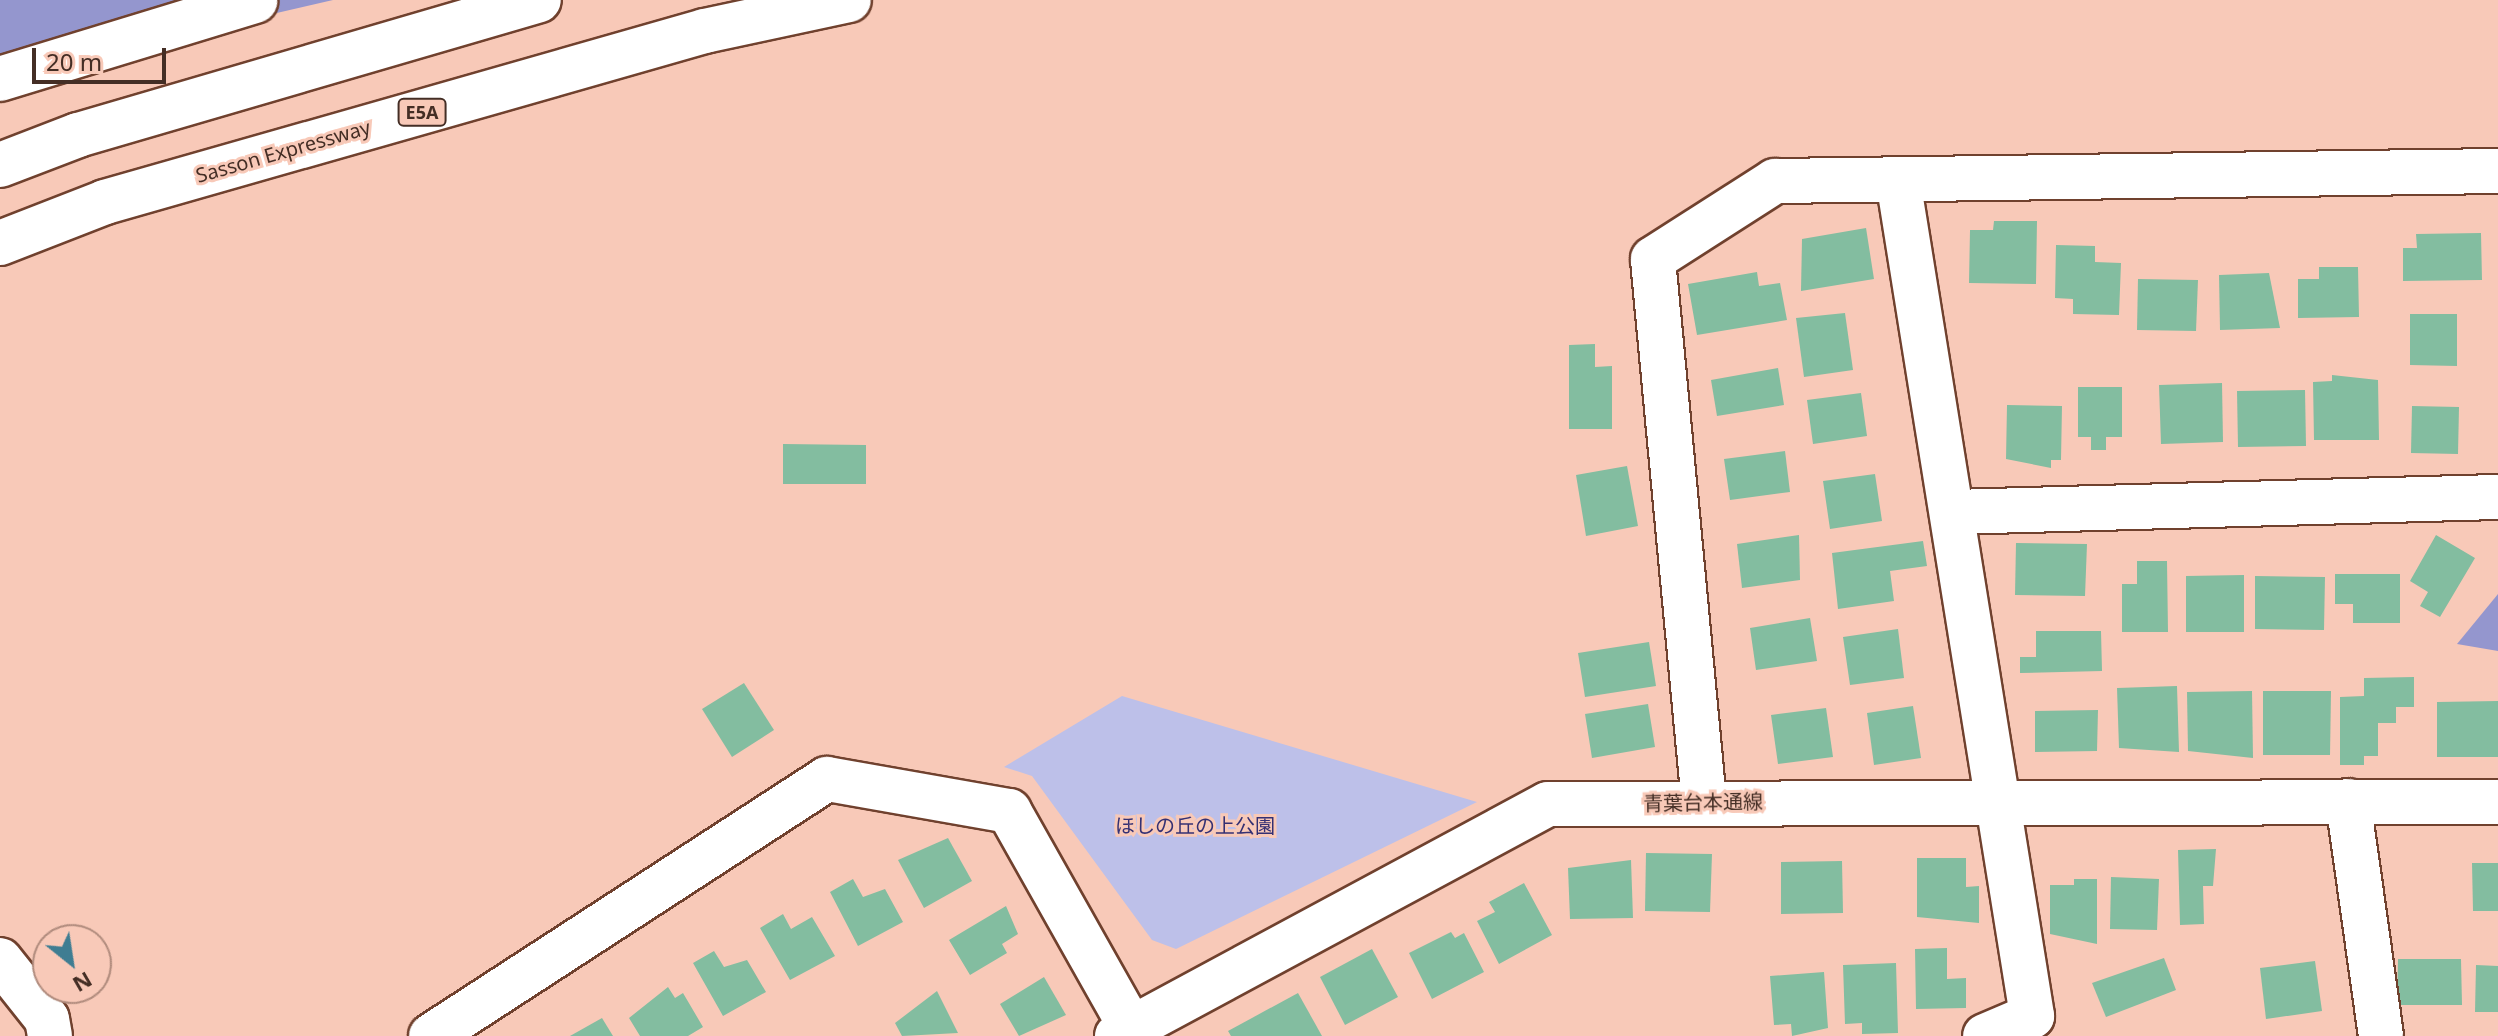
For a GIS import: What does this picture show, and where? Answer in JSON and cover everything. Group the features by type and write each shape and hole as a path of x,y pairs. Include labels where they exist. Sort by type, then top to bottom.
{"main road":[{"path":"0,165 78,135 539,0"},
{"name":"Sasson Expressway","path":"0,243 120,198 705,31 849,0"},
{"path":"0,79 255,1"},
{"path":"1704,802 1653,259 1775,181 2498,171"},
{"path":"1898,180 2032,1016 1985,1036"},
{"path":"1953,512 2498,497"},
{"path":"431,1036 827,779 1009,811 1128,1034"},
{"name":"青葉台本通線","path":"1128,1034 1548,804 1999,798 2498,802"},
{"path":"2348,801 2381,1036"},
{"path":"0,960 47,1019 50,1036"}],"green space":[{"name":"ほしの丘の上公園","path":"1122,696 1477,802 1176,949 1152,940 1032,776 1004,767"}],"shaded area":[{"path":"0,0 333,0 0,77"},
{"path":"2498,594 2498,651 2457,644"}],"building":[{"path":"1994,221 2037,221 2036,284 1969,283 1970,230 1993,230"},
{"path":"1866,228 1874,279 1801,291 1802,239"},
{"path":"2481,233 2482,280 2403,281 2403,248 2417,248 2416,234"},
{"path":"2056,245 2095,246 2095,262 2121,263 2119,315 2073,314 2073,299 2055,298"},
{"path":"2319,267 2358,267 2359,317 2298,318 2298,279 2319,279"},
{"path":"1757,272 1759,286 1780,283 1787,320 1697,335 1688,284"},
{"path":"2269,273 2280,328 2220,330 2219,275"},
{"path":"2138,279 2198,280 2196,331 2137,330"},
{"path":"1845,313 1853,370 1804,377 1796,318"},
{"path":"2410,314 2457,314 2457,366 2410,365"},
{"path":"1595,344 1595,367 1612,366 1612,429 1569,429 1569,345"},
{"path":"1778,368 1784,405 1717,416 1711,380"},
{"path":"2332,375 2378,380 2379,440 2314,440 2313,382 2332,381"},
{"path":"2222,383 2223,442 2161,444 2159,385"},
{"path":"2078,387 2122,387 2122,437 2106,437 2106,450 2091,450 2091,437 2078,437"},
{"path":"2305,390 2306,446 2238,447 2237,391"},
{"path":"1861,393 1867,436 1813,444 1807,400"},
{"path":"2007,405 2062,406 2061,460 2051,460 2051,468 2006,459"},
{"path":"2412,406 2459,407 2458,454 2411,453"},
{"path":"783,444 866,445 866,484 783,484"},
{"path":"1785,451 1790,492 1730,500 1724,459"},
{"path":"1627,466 1638,526 1586,536 1576,475"},
{"path":"1875,474 1882,521 1830,529 1823,481"},
{"path":"1799,535 1800,580 1742,588 1737,544"},
{"path":"2436,535 2475,558 2440,617 2420,606 2428,592 2410,581"},
{"path":"1923,541 1927,566 1890,571 1894,601 1838,609 1832,553"},
{"path":"2016,543 2087,544 2085,596 2015,595"},
{"path":"2137,561 2167,561 2168,632 2122,632 2122,584 2137,584"},
{"path":"2335,574 2400,574 2400,623 2353,623 2353,604 2335,604"},
{"path":"2244,575 2244,632 2186,632 2186,576"},
{"path":"2255,576 2325,577 2324,630 2255,629"},
{"path":"1810,618 1817,661 1756,670 1750,628"},
{"path":"1898,629 1904,678 1850,685 1843,637"},
{"path":"2036,631 2101,631 2102,671 2020,673 2020,657 2036,657"},
{"path":"1649,642 1656,686 1585,697 1578,653"},
{"path":"2414,677 2414,707 2396,707 2396,723 2378,723 2378,756 2364,756 2364,765 2340,765 2340,697 2364,696 2364,678"},
{"path":"744,683 774,730 732,757 702,709"},
{"path":"2177,686 2179,752 2119,748 2117,688"},
{"path":"2252,691 2253,758 2188,751 2187,692"},
{"path":"2263,691 2331,691 2330,755 2263,755"},
{"path":"2498,701 2498,757 2437,757 2437,702"},
{"path":"1648,704 1655,747 1592,758 1585,714"},
{"path":"1913,706 1921,758 1874,765 1867,713"},
{"path":"1826,708 1833,757 1778,764 1771,715"},
{"path":"2098,710 2097,751 2035,752 2035,711"},
{"path":"948,838 972,881 924,908 898,860"},
{"path":"2216,849 2213,886 2203,886 2204,924 2180,925 2178,850"},
{"path":"1646,853 1712,854 1710,912 1645,911"},
{"path":"1917,858 1966,858 1966,887 1979,886 1979,923 1917,917"},
{"path":"1631,860 1633,918 1570,919 1568,868"},
{"path":"1842,861 1843,913 1781,914 1781,862"},
{"path":"2472,863 2498,863 2498,911 2473,911"},
{"path":"2111,877 2159,879 2157,930 2110,929"},
{"path":"853,879 863,897 885,889 903,922 858,946 830,892"},
{"path":"2074,879 2097,879 2097,944 2050,934 2050,885 2074,885"},
{"path":"1524,883 1552,935 1499,964 1477,921 1495,912 1489,902"},
{"path":"1006,906 1018,934 1002,944 1007,953 970,975 949,940"},
{"path":"783,914 791,929 812,917 835,956 790,980 760,928"},
{"path":"1451,932 1455,938 1464,933 1484,972 1432,999 1409,953"},
{"path":"1947,948 1947,979 1966,978 1966,1008 1916,1009 1915,949"},
{"path":"1372,949 1398,997 1345,1025 1320,977"},
{"path":"714,951 724,967 747,960 766,992 723,1016 693,963"},
{"path":"2164,958 2176,990 2106,1017 2092,983"},
{"path":"2398,959 2461,959 2462,1005 2397,1005"},
{"path":"2315,961 2322,1011 2266,1019 2260,968"},
{"path":"1896,963 1898,1033 1862,1034 1862,1023 1845,1024 1843,965"},
{"path":"2476,965 2498,966 2498,1012 2475,1012"},
{"path":"1824,972 1828,1028 1792,1036 1791,1024 1774,1025 1770,976"},
{"path":"1044,977 1066,1015 1019,1036 1000,1004"},
{"path":"668,987 675,998 683,993 703,1027 688,1036 640,1036 629,1018"},
{"path":"937,991 958,1033 902,1036 895,1023"},
{"path":"1298,993 1322,1036 1231,1036 1228,1031"},
{"path":"602,1018 613,1036 570,1036"}]}
